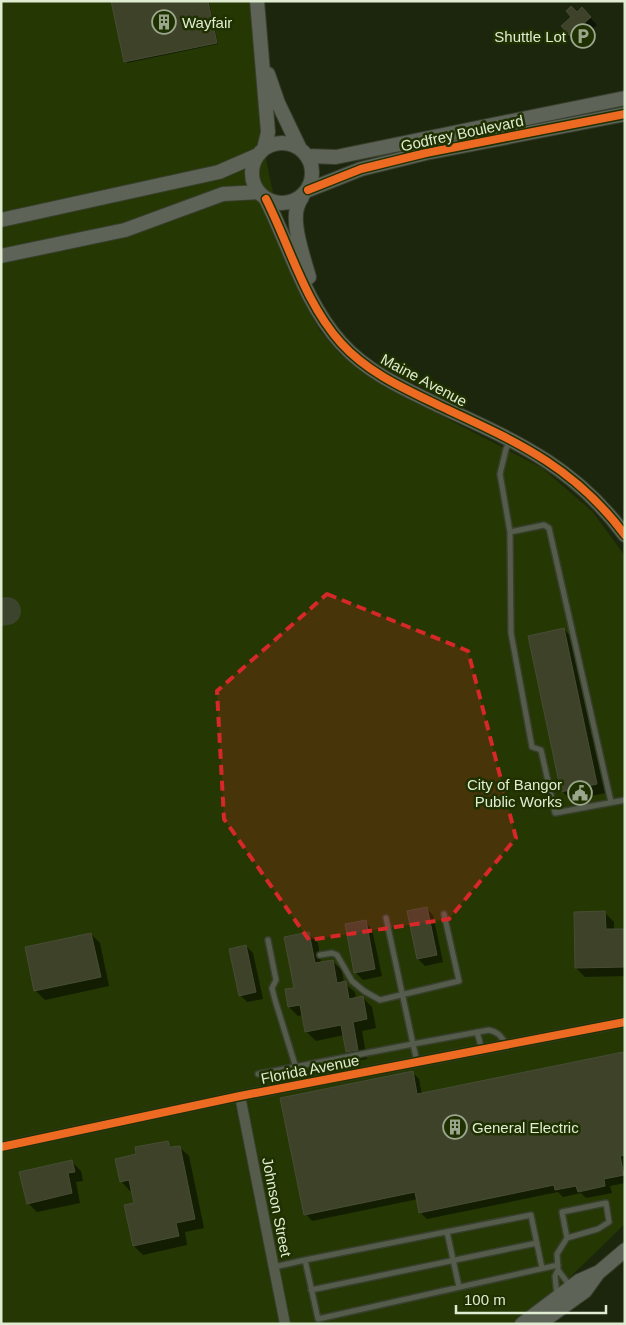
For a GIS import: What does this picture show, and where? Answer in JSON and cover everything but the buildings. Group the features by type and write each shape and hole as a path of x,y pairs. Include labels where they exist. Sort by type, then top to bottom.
{"street":[{"path":"257,1 260,60 268,132 252,170 252,178 263,196"},
{"path":"1,256 125,230 222,194 263,196 275,203 285,204 294,202 305,193 312,182 313,173 278,103 271,80 260,60"},
{"name":"Godfrey Boulevard","path":"304,152 336,157 625,98"},
{"name":"Godfrey Boulevard","path":"305,193 361,169 426,153 625,114"},
{"path":"1,220 219,172 261,152 271,145 291,144 304,152"},
{"name":"Maine Avenue","path":"305,193 297,208 296,220 299,238 320,314"},
{"name":"Maine Avenue","path":"263,196 320,314 342,344 358,359 380,375 403,388 511,440 552,464 576,482 602,506 625,535"},
{"name":"Florida Avenue","path":"1,1147 240,1096 625,1022"},
{"name":"Johnson Street","path":"240,1096 285,1324"},
{"path":"539,1324 585,1291 598,1273 625,1250"},
{"path":"522,1324 579,1280 598,1273"}],"lane":[{"path":"511,440 506,449 500,474 510,532 511,633 532,747 542,750 555,813 625,800"},
{"path":"510,532 544,525 549,528 610,802"},
{"path":"320,955 332,953 337,955 352,981 364,991 380,1000 459,981 444,914"},
{"path":"386,918 417,1062"},
{"path":"268,940 276,980 272,988 274,1000 301,1084"},
{"path":"258,1074 488,1030 496,1031 500,1034 507,1045"},
{"path":"477,1032 482,1050"},
{"path":"557,1297 555,1276 558,1268 557,1254 567,1238 598,1229 608,1222 606,1203 562,1212 567,1238"},
{"path":"274,1267 531,1215 542,1268"},
{"path":"447,1232 459,1287"},
{"path":"311,1290 537,1243"},
{"path":"305,1260 318,1319 542,1268 558,1268"},
{"path":"558,1268 571,1287"}],"highlighted area":[{"path":"327,594 468,651 516,838 449,919 309,940 224,819 217,691"}],"shaded area":[{"path":"1,1 263,1 263,145 283,240 292,271 304,302 320,331 340,354 377,380 415,402 542,468 592,511 625,556 625,1224 562,1285 515,1324 1,1324"}],"taxiway":[{"path":"1,612 7,611"}],"cycle path":[{"path":"308,190 361,169 426,153 625,114"},
{"path":"266,199 317,310 328,327 352,354 375,372 400,387 493,431 542,458 585,491 625,535"},
{"path":"1,1147 240,1096 625,1022"}],"place":[{"name":"Wayfair","path":"164,22"},
{"name":"Shuttle Lot","path":"583,36"},
{"name":"City of Bangor Public Works","path":"580,793"},
{"name":"General Electric","path":"455,1127"}]}
